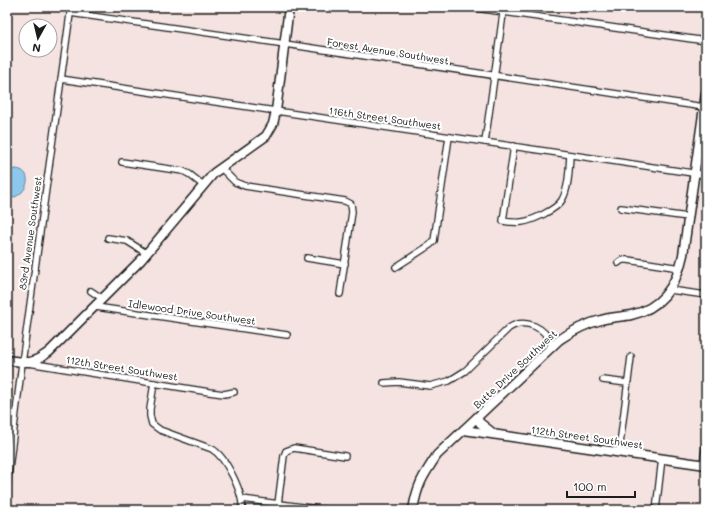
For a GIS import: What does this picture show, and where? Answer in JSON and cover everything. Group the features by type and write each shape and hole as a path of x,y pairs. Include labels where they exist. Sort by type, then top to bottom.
{"street":[{"name":"83rd Avenue Southwest","path":"7,485 25,363 71,7"},
{"path":"25,363 36,361 49,352 96,307 141,260 214,173 266,136 276,111 289,7"},
{"path":"469,7 504,10 706,41"},
{"path":"485,142 504,10"},
{"name":"Forest Avenue Southwest","path":"70,14 285,44 704,107"},
{"name":"116th Street Southwest","path":"61,79 706,175"},
{"name":"Butte Drive Southwest","path":"413,510 418,488 425,471 437,455 552,346 565,336 585,325 602,319 633,314 647,309 670,290 680,268 704,119 706,93"},
{"path":"396,267 434,241 449,137"},
{"path":"514,146 503,221 526,222 551,210 560,203 566,186 570,155"},
{"path":"122,162 183,171 203,185"},
{"path":"221,168 235,182 245,186 346,201 351,204 353,208 340,294"},
{"path":"621,208 688,217"},
{"path":"108,238 127,241 146,254"},
{"path":"307,258 345,264"},
{"path":"618,263 622,260 628,260 680,268"},
{"path":"670,290 706,296"},
{"path":"91,291 103,298"},
{"name":"Idlewood Drive Southwest","path":"96,307 287,335"},
{"path":"384,383 399,382 430,386 450,381 465,371 509,328 516,324 525,324 540,329 549,338 552,346"},
{"path":"619,452 631,357"},
{"name":"112th Street Southwest","path":"7,360 208,392 224,394 234,392"},
{"path":"603,380 627,383"},
{"path":"154,383 150,409 152,424 160,430 217,452 226,464 242,500 242,510"},
{"path":"477,418 480,423 495,434"},
{"name":"112th Street Southwest","path":"464,430 704,464"},
{"path":"704,464 706,443"},
{"path":"278,504 285,452 294,448 345,456"},
{"path":"656,510 662,458"},
{"path":"242,500 326,510"}],"water":[{"path":"15,169 26,174 26,185 24,190 19,194 14,197 7,198 7,171"}]}
